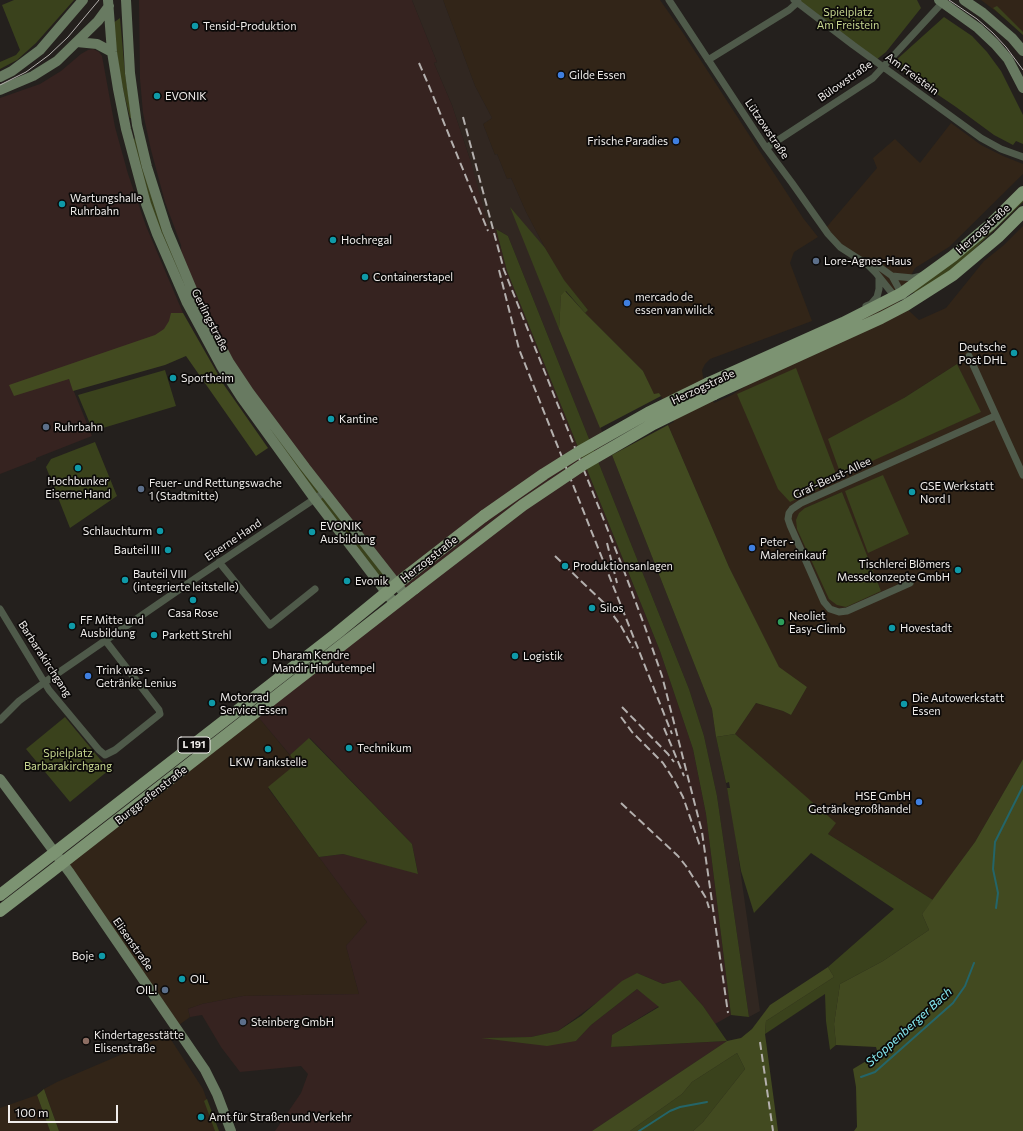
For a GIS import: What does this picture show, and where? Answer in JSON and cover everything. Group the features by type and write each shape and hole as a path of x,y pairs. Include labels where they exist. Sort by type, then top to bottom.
{"main road":[{"path":"0,77 12,71 40,50 83,0"},
{"name":"Gerlingstraße","path":"126,0 130,73 137,125 147,167 170,237 196,299 229,362 270,421 397,584 410,592"},
{"path":"964,0 983,13 1008,34 1023,51"},
{"path":"941,1 978,28 995,44 1008,59 1023,88"},
{"path":"0,90 33,76 57,61 98,21 110,2"},
{"name":"Gerlingstraße","path":"110,2 112,52 126,129 146,204 189,307 221,366 314,498 395,604"},
{"path":"77,42 97,44 112,52"},
{"name":"Herzogstraße","path":"395,604 523,505 584,464 712,389 898,295 927,275 974,238 1023,192"},
{"name":"Herzogstraße","path":"387,593 484,516 555,466 612,432 881,318 906,305 954,275 998,237 1023,212"},
{"name":"Burggrafenstraße","path":"0,911 59,858 387,593"},
{"name":"Burggrafenstraße","path":"0,895 59,858 395,604"},
{"name":"Elisenstraße","path":"0,779 59,858 128,956 205,1070 217,1094 231,1131"}],"street":[{"name":"Lützowstraße","path":"669,0 766,148 828,234 840,247 860,260 876,273 879,278 884,280 906,305"},
{"path":"708,60 789,10 796,1"},
{"name":"Am Freistein","path":"796,1 853,45 981,138 1001,149 1023,157"},
{"name":"Bülowstraße","path":"766,148 872,78 884,67 890,58 941,1"},
{"name":"Lützowstraße","path":"860,260 874,263 892,276 898,295"},
{"path":"892,276 913,278 927,275"},
{"path":"843,323 849,314 871,304 874,301 879,289 879,278"},
{"path":"969,356 1023,475"},
{"name":"Graf-Beust-Allee","path":"910,583 847,611 840,612 830,609 824,602 794,536 788,519 789,513 801,503 995,416"},
{"name":"Eiserne Hand","path":"0,720 19,701 45,682 219,562 325,492"},
{"path":"219,562 270,625 314,589"},
{"name":"Barbarakirchgang","path":"0,608 50,690 99,750 105,755 114,750 160,714 160,710 105,640"}],"shaded area":[{"path":"139,0 412,0 437,62 434,63 452,105 496,229 507,271 660,651 693,749 706,814 731,1015 715,1024 703,1006 680,980 663,984 637,973 558,1031 531,1037 485,1038 576,1041 591,1025 637,989 659,1006 612,1035 611,1047 727,1041 592,1131 275,1131 301,1093 308,1074 301,1066 240,1072 221,1047 202,1015 190,1017 188,1009 202,1004 243,996 359,994 346,946 367,922 319,857 343,854 418,873 412,844 310,738 290,755 255,713 406,596 249,392 182,265 181,245 165,202 143,113 140,79"},
{"path":"412,0 443,0 475,86 492,118 483,124 495,155 497,154 507,179 511,178 526,212 564,280 559,329 612,455 712,709 716,737 732,811 760,1011 749,1017 717,796 704,736 689,689 508,236 496,229 489,228 470,159 452,105 434,63 437,62"},
{"path":"443,0 660,0 803,218 818,237 794,252 790,263 812,321 710,359 702,370 703,377 714,403 732,395 843,323 895,298 919,320 946,308 984,261 1004,245 1023,226 1023,759 975,842 933,900 828,834 835,823 735,734 756,703 791,715 807,687 779,668 729,567 668,425 674,422 661,396 659,393 654,395 643,371 585,313 588,310 563,280 545,248 526,212 511,178 507,179 497,154 495,155 483,124 492,118 475,86","holes":["957,364 980,412 841,474 904,398","842,492 866,556 881,591 805,508"]},
{"path":"981,0 1023,0 1023,35 1002,16"},
{"path":"93,49 99,52 102,56 115,127 128,174 146,226 183,313 174,329 163,342 64,367 92,436 0,474 0,98 40,84 61,71 81,54"},
{"path":"951,123 981,145 1023,164 1023,174 949,247 915,268 902,292 895,297 884,280 840,246 825,229 877,168 873,158 895,139 920,163"},
{"path":"255,713 297,764 268,788 367,922 346,946 359,994 243,996 202,1004 188,1009 190,1017 179,1025 66,864"},
{"path":"166,1032 203,1089 218,1131 59,1131 44,1089 153,1041"},
{"path":"37,1095 50,1131 0,1131 0,1108"}],"green space":[{"path":"14,0 74,0 36,43 17,60 0,69 0,62 16,55 20,50 2,5"},
{"name":"Spielplatz Am Freistein","path":"796,0 917,0 921,8 886,52 876,60"},
{"path":"997,6 1023,32 1023,35 993,8"},
{"path":"944,17 972,36 987,52 1001,71 1023,115 1023,144 1016,141 1013,145 994,135 894,65 894,62"},
{"path":"120,18 125,74 132,118 130,118 120,77 113,23"},
{"path":"135,137 204,324 397,584 387,593 315,498 200,321 161,233 150,202 133,142"},
{"path":"1023,197 1023,202 962,261 940,279 918,292 910,293"},
{"path":"510,207 545,248 564,280 588,310 585,313 566,291 561,295 559,329"},
{"path":"496,229 508,236 689,689 704,736 717,796 749,1017 731,1015 706,814 693,749 660,651 507,271"},
{"path":"565,291 643,371 654,394 659,393 661,396 600,428 559,329 561,295"},
{"path":"171,313 183,313 224,385 268,448 256,456 186,356 165,365 73,391 69,379 14,396 9,385 155,335 164,329 169,321"},
{"path":"957,364 981,412 841,475 828,439 904,398"},
{"path":"796,368 838,479 790,502 778,489 737,394"},
{"path":"165,370 176,406 93,431 78,395"},
{"path":"668,425 729,567 779,667 807,687 791,715 756,703 735,734 716,737 712,709 612,455"},
{"path":"95,442 117,496 70,528 46,467 51,459"},
{"path":"883,475 909,534 868,553 845,491"},
{"path":"842,492 881,591 846,607 837,605 829,599 797,529 796,520 799,513 805,508"},
{"name":"Spielplatz Barbarakirchgang","path":"65,717 109,770 70,802 26,749"},
{"path":"735,734 836,823 828,834 933,900 922,914 929,930 883,961 840,984 834,1024 836,1045 830,1050 826,1021 825,994 765,1034 766,1021 834,977 828,967 894,909 811,853 754,913 741,871 727,788 730,788 729,782 726,783 716,737"},
{"path":"309,738 412,844 418,874 343,854 319,857 268,787 296,764 290,755"},
{"path":"1023,759 1023,1131 854,1131 857,1127 856,1087 853,1069 878,1054 876,1047 836,1045 834,1024 840,984 883,961 929,930 922,914 975,842"},
{"path":"828,967 834,977 766,1021 765,1034 778,1131 693,1131 703,1122 745,1069 737,1053 692,1082 682,1094 630,1131 592,1131 727,1041 741,1038 752,1029 770,1005"},
{"path":"637,973 663,984 680,980 703,1006 727,1041 611,1047 612,1035 659,1007 637,989 591,1025 576,1041 547,1046 481,1038 531,1037 558,1031 581,1016 622,981"},
{"path":"737,1053 745,1069 703,1122 693,1131 630,1131 682,1094 692,1082"},
{"path":"44,1089 59,1131 50,1131 37,1095"},
{"path":"207,1099 219,1131 215,1131 204,1101"}],"waterway":[{"name":"Stoppenberger Bach","path":"996,908 998,893 993,869 995,842 1023,786"},
{"name":"Stoppenberger Bach","path":"861,1077 875,1072 953,1003 965,986 974,963"},
{"name":"Stoppenberger Bach","path":"639,1131 670,1111 680,1107 707,1102"}],"tram line":[{"path":"0,85 26,72 49,55 68,37 99,0"},
{"path":"949,0 977,19 993,33 1006,47 1023,70"}],"railway":[{"path":"419,63 488,231"},
{"path":"463,117 504,270 621,563 662,676 702,832 728,1013"},
{"path":"499,270 519,349 672,734"},
{"path":"607,543 617,583"},
{"path":"555,556 605,604 621,626 633,648"},
{"path":"622,707 674,762"},
{"path":"621,717 632,732 663,763 674,780 683,797 700,846"},
{"path":"664,728 684,776"},
{"path":"621,803 678,856 706,898 709,908"},
{"path":"760,1042 773,1131"}],"place":[{"name":"Tensid-Produktion","path":"195,26"},
{"name":"Gilde Essen","path":"561,75"},
{"name":"EVONIK","path":"157,96"},
{"name":"Frische Paradies","path":"676,141"},
{"name":"Wartungshalle Ruhrbahn","path":"62,204"},
{"name":"Hochregal","path":"333,240"},
{"name":"Lore-Agnes-Haus","path":"816,261"},
{"name":"Containerstapel","path":"365,277"},
{"name":"mercado de essen van wilick","path":"627,303"},
{"name":"Deutsche Post DHL","path":"1014,353"},
{"name":"Sportheim","path":"173,378"},
{"name":"Kantine","path":"331,419"},
{"name":"Ruhrbahn","path":"46,427"},
{"name":"Hochbunker Eiserne Hand","path":"78,468"},
{"name":"Feuer- und Rettungswache 1 (Stadtmitte)","path":"141,489"},
{"name":"GSE Werkstatt Nord I","path":"912,492"},
{"name":"Schlauchturm","path":"160,531"},
{"name":"EVONIK Ausbildung","path":"312,532"},
{"name":"Peter - Malereinkauf","path":"752,548"},
{"name":"Bauteil III","path":"168,550"},
{"name":"Produktionsanlagen","path":"565,566"},
{"name":"Tischlerei Blömers Messekonzepte GmbH","path":"958,570"},
{"name":"Bauteil VIII (integrierte leitstelle)","path":"125,580"},
{"name":"Evonik","path":"347,581"},
{"name":"Casa Rose","path":"193,600"},
{"name":"Silos","path":"592,608"},
{"name":"Neoliet Easy-Climb","path":"781,622"},
{"name":"FF Mitte und Ausbildung","path":"72,626"},
{"name":"Hovestadt","path":"892,628"},
{"name":"Parkett Strehl","path":"154,635"},
{"name":"Logistik","path":"515,656"},
{"name":"Dharam Kendre Mandir Hindutempel","path":"264,661"},
{"name":"Trink was - Getränke Lenius","path":"88,676"},
{"name":"Motorrad Service Essen","path":"212,703"},
{"name":"Die Autowerkstatt Essen","path":"904,704"},
{"name":"Technikum","path":"349,748"},
{"name":"LKW Tankstelle","path":"268,749"},
{"name":"HSE GmbH Getränkegroßhandel","path":"919,802"},
{"name":"Boje","path":"102,956"},
{"name":"OIL","path":"182,979"},
{"name":"OIL!","path":"165,990"},
{"name":"Steinberg GmbH","path":"243,1022"},
{"name":"Kindertagesstätte Elisenstraße","path":"86,1041"},
{"name":"Amt für Straßen und Verkehr","path":"201,1117"}]}
